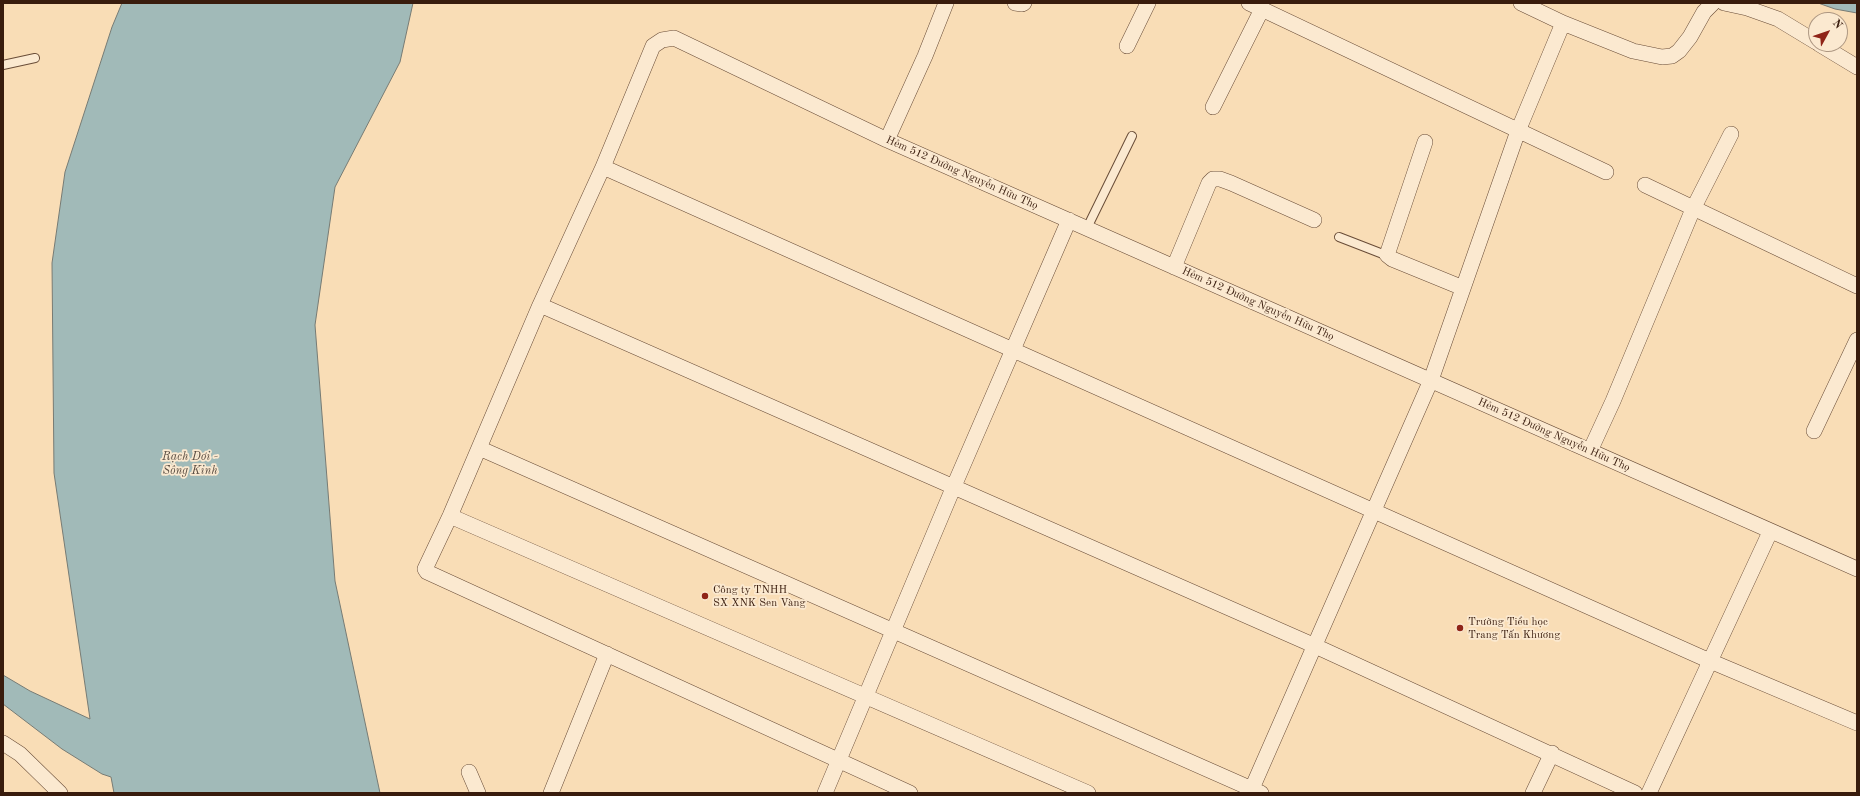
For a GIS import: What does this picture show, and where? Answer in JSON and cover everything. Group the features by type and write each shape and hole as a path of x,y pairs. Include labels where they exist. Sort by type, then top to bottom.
{"street":[{"path":"887,140 925,56 946,3"},
{"path":"1015,3 1024,3"},
{"path":"1127,46 1148,3"},
{"path":"1521,3 1563,23 1633,51 1662,57 1672,56 1679,51 1690,38 1704,12 1713,3"},
{"path":"1724,3 1747,8 1778,19 1808,37"},
{"path":"1213,107 1255,6 1606,172"},
{"path":"479,448 1254,792 1314,645 1431,380 1518,131 1563,23"},
{"name":"Hẻm 512 Đường Nguyễn Hữu Thọ","path":"603,167 653,46 662,40 674,38 887,140 1431,380 1770,532 1857,569"},
{"path":"1832,52 1857,67"},
{"path":"1590,451 1613,401 1693,209 1731,134"},
{"path":"1425,142 1387,252 1388,256 1463,288"},
{"path":"910,793 427,572 426,569 540,305 603,167 1710,662 1857,723"},
{"path":"1174,267 1209,183 1213,179 1220,179 1231,183 1314,220"},
{"path":"1645,185 1857,286"},
{"path":"825,793 954,486 1069,220"},
{"path":"540,305 1314,645 1635,793"},
{"path":"1814,431 1857,340"},
{"path":"450,516 1088,793"},
{"path":"1649,793 1770,532"},
{"path":"551,793 607,654"},
{"path":"3,743 20,754 60,793"},
{"path":"1533,793 1552,754"},
{"path":"469,772 478,793"}],"lane":[{"path":"3,65 35,58"},
{"path":"1087,228 1132,136"},
{"path":"1339,237 1388,256"}],"water":[{"name":"Rạch Dơi - Sông Kinh","path":"122,3 413,3 400,62 335,187 315,325 335,581 380,793 114,793 111,777 102,774 62,749 3,704 3,675 30,691 90,719 54,473 52,263 65,172 112,27"},
{"path":"1818,3 1857,3 1857,13 1835,9"}],"place":[{"name":"Công ty TNHH SX XNK Sen Vàng","path":"705,596"},
{"name":"Trường Tiểu học Trang Tấn Khương","path":"1460,628"}]}
